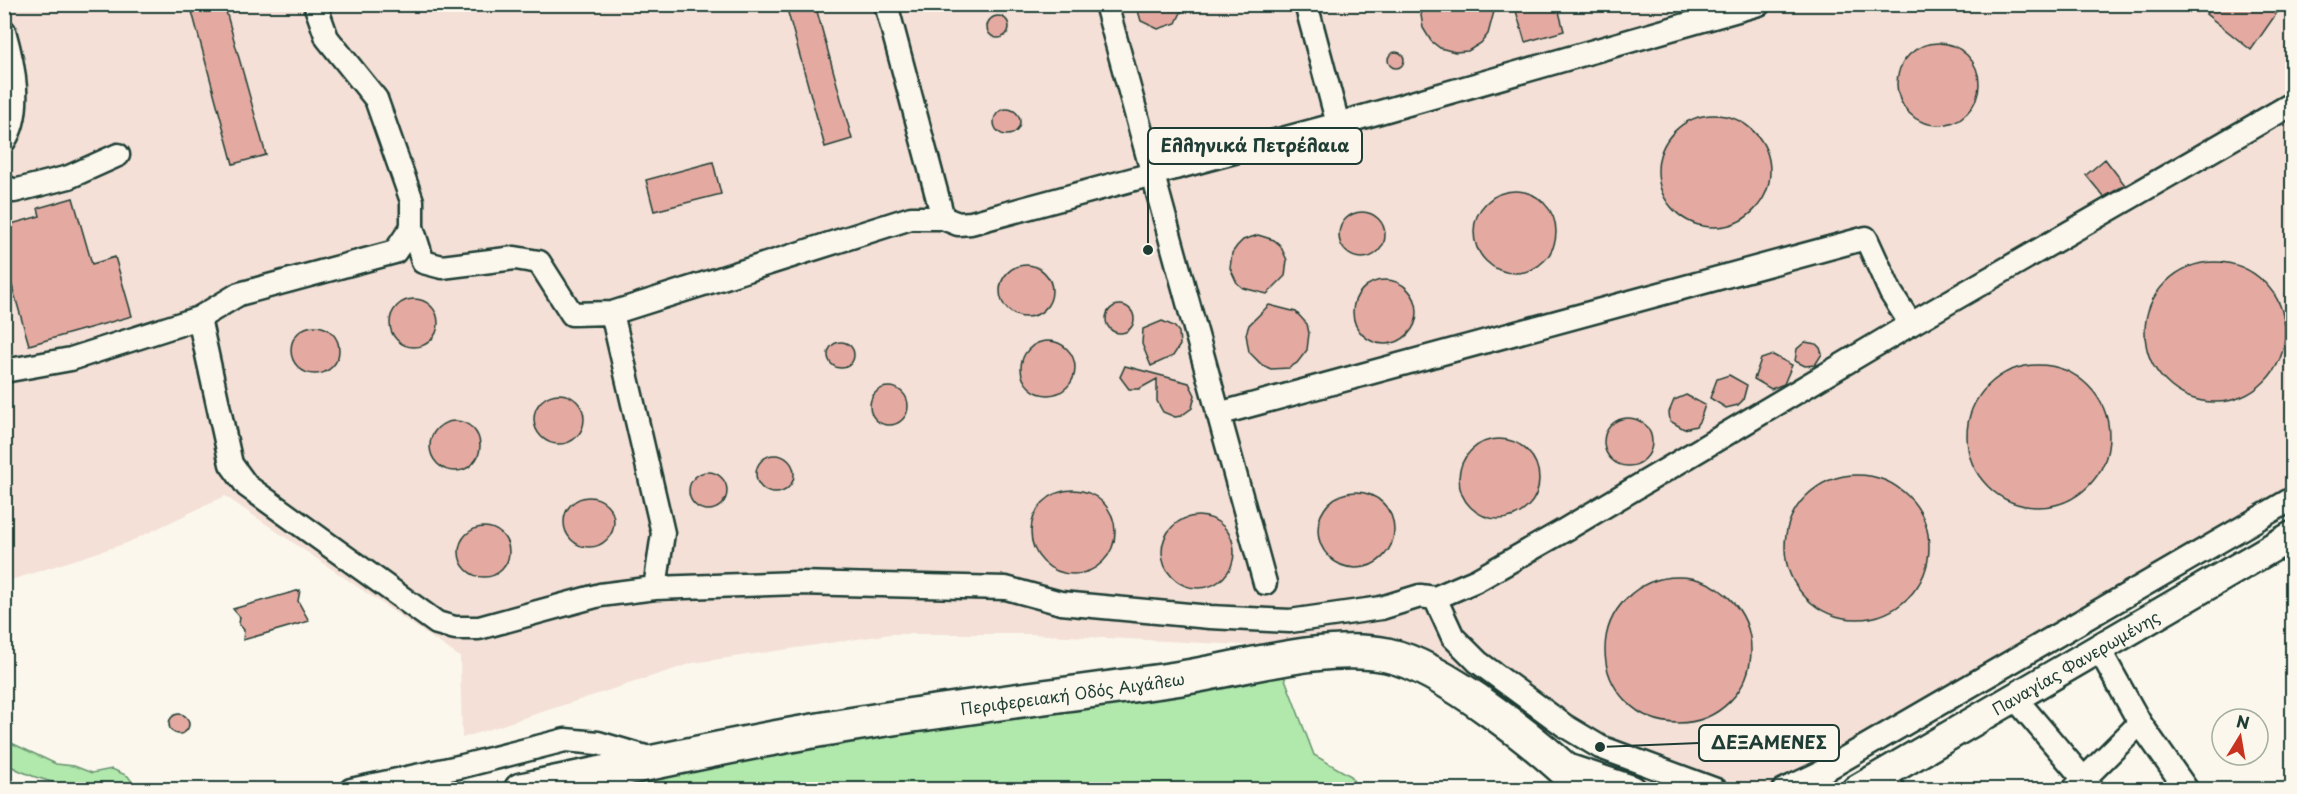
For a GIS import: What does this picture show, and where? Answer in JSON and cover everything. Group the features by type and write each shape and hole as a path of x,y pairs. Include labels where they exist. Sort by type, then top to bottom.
{"highway":[{"name":"Περιφερειακή Οδός Αιγάλεω","path":"521,789 786,736 944,710 1181,678 1305,657 1359,652 1406,660 1450,684 1562,767 1611,788"}],"main road":[{"name":"Παναγίας Φανερωμένης","path":"1874,787 2015,698 2292,536"}],"street":[{"path":"315,4 327,38 376,99 411,201 412,227 423,262 442,267 515,258 539,262 572,314 612,313 911,218 943,218 958,224 971,223 1338,124 1759,4"},
{"path":"886,4 943,218"},
{"path":"1106,4 1264,583"},
{"path":"1306,4 1338,124"},
{"path":"4,31 10,50 15,95 14,119 4,141"},
{"path":"199,318 231,464 247,486 437,622 454,628 479,628 600,595 655,588 798,583 1006,588 1061,603 1210,617 1290,621 1381,608 1420,596 1435,598 1477,580 1911,324 2292,104"},
{"path":"4,186 14,191 69,177 118,155"},
{"path":"4,371 71,359 199,318 239,294 395,252 412,227"},
{"path":"1218,414 1866,238 1891,293 1911,324"},
{"path":"612,313 663,533 655,588"},
{"path":"1784,789 1818,774 2292,499"},
{"path":"1435,598 1453,637 1470,654 1564,726 1600,747 1716,789"},
{"path":"2099,649 2140,723 2187,789"},
{"path":"2015,698 2084,786 2140,723"},
{"path":"351,789 463,766 565,740 598,743 661,761"}],"shaded area":[{"path":"5,5 2292,5 2292,514 1819,789 1672,789 1622,771 1562,739 1423,647 1386,637 1312,640 1262,646 1029,634 891,634 693,663 462,738 460,657 225,496 127,543 5,582"}],"green space":[{"path":"1282,671 1314,755 1351,776 1357,789 580,790 771,750"},
{"path":"5,740 56,764 74,766 92,773 112,769 128,776 135,786 131,789 98,789 50,782 35,777 5,763"}],"building":[{"path":"190,4 224,4 266,155 233,164"},
{"path":"802,4 815,4 852,139 825,147 787,9"},
{"path":"1136,4 1185,4 1176,23 1158,29 1141,21"},
{"path":"1424,4 1496,4 1488,34 1481,43 1468,51 1455,52 1440,48 1431,41 1423,28 1421,15"},
{"path":"1514,4 1557,4 1564,31 1525,42"},
{"path":"2213,4 2283,4 2251,50 2206,14"},
{"path":"998,16 1006,19 1009,27 1006,35 998,38 990,35 987,27 990,19"},
{"path":"1938,43 1954,46 1967,55 1976,68 1979,84 1976,100 1967,113 1954,122 1938,125 1922,122 1909,113 1900,100 1897,84 1900,68 1909,55 1922,46"},
{"path":"1393,52 1399,52 1404,60 1402,66 1393,68 1388,63 1388,57"},
{"path":"1007,109 1016,113 1020,122 1016,131 1007,135 998,131 994,122 998,113"},
{"path":"1714,115 1735,119 1754,131 1766,150 1770,171 1766,192 1754,211 1735,223 1714,227 1693,223 1674,211 1662,192 1658,171 1662,150 1674,131 1693,119"},
{"path":"2105,159 2125,185 2104,197 2086,175"},
{"path":"713,162 721,194 654,211 646,180"},
{"path":"1515,191 1531,194 1544,203 1553,216 1556,232 1553,248 1544,261 1531,270 1515,273 1499,270 1486,261 1477,248 1474,232 1477,216 1486,203 1499,194"},
{"path":"73,198 92,264 115,257 132,316 29,345 4,258 4,226 40,216 38,208"},
{"path":"1362,212 1378,219 1385,235 1378,251 1362,258 1346,251 1339,235 1346,219"},
{"path":"1258,235 1274,240 1280,245 1287,260 1285,276 1267,294 1243,288 1237,283 1230,268 1232,253 1237,246 1243,240"},
{"path":"2215,262 2242,267 2265,282 2280,305 2285,332 2280,359 2265,382 2242,397 2215,402 2188,397 2165,382 2150,359 2145,332 2150,305 2165,282 2188,267"},
{"path":"1021,265 1031,265 1045,272 1052,291 1045,310 1031,317 1021,317 1011,313 1004,306 1000,296 1000,286 1004,276 1011,269"},
{"path":"1385,280 1403,286 1411,294 1417,312 1411,330 1403,338 1385,344 1367,338 1359,330 1353,312 1359,294 1367,286"},
{"path":"414,299 431,306 438,323 431,340 414,347 397,340 390,323 397,306"},
{"path":"1120,305 1130,309 1134,319 1130,329 1120,333 1110,329 1106,319 1110,309"},
{"path":"1269,305 1296,312 1307,324 1309,333 1307,350 1297,363 1289,368 1271,369 1262,365 1249,352 1246,334 1249,325"},
{"path":"1162,321 1174,326 1179,332 1180,345 1173,356 1151,366 1142,344 1143,329"},
{"path":"315,326 332,333 339,350 332,367 315,374 298,367 291,350 298,333"},
{"path":"1043,341 1053,341 1063,345 1071,353 1075,368 1071,383 1063,391 1053,395 1043,395 1033,391 1025,383 1021,373 1021,363 1025,353 1033,345"},
{"path":"841,342 850,346 854,355 850,364 841,368 832,364 828,355 832,346"},
{"path":"1805,342 1816,344 1820,348 1822,354 1815,365 1805,366 1795,361 1797,349"},
{"path":"1773,355 1792,365 1784,384 1771,389 1754,379 1761,359"},
{"path":"2038,365 2065,370 2088,386 2104,409 2109,436 2104,463 2088,486 2065,502 2038,507 2011,502 1988,486 1972,463 1967,436 1972,409 1988,386 2011,370"},
{"path":"1125,366 1189,383 1195,395 1192,408 1181,416 1175,417 1163,412 1157,401 1157,379 1139,389 1129,389 1120,377"},
{"path":"1729,375 1747,385 1743,400 1738,405 1726,408 1710,398 1717,379"},
{"path":"889,387 896,388 902,393 907,399 907,413 902,419 896,424 889,425 882,424 876,419 871,413 870,406 871,399 876,393 882,388"},
{"path":"559,394 577,401 584,419 577,437 559,444 541,437 534,419 541,401"},
{"path":"1686,395 1705,405 1696,426 1684,429 1670,421 1669,412 1674,400"},
{"path":"1623,418 1633,418 1645,425 1652,437 1652,447 1645,459 1633,466 1623,466 1608,455 1604,447 1604,437 1615,422"},
{"path":"455,421 473,428 480,446 473,464 455,471 437,464 430,446 437,428"},
{"path":"1499,439 1514,442 1527,451 1536,464 1539,479 1536,494 1527,507 1514,516 1499,519 1484,516 1471,507 1462,494 1459,479 1462,464 1471,451 1484,442"},
{"path":"775,455 782,456 788,461 793,467 793,481 788,487 782,492 775,493 768,492 762,487 757,481 756,474 757,467 762,461 768,456"},
{"path":"708,472 715,473 721,478 726,484 726,498 721,504 715,509 708,510 701,509 695,504 690,498 689,491 690,484 695,478 701,473"},
{"path":"1857,475 1885,480 1908,496 1924,519 1929,547 1924,575 1908,598 1885,614 1857,619 1829,614 1806,598 1790,575 1785,547 1790,519 1806,496 1829,480"},
{"path":"1073,490 1089,493 1103,502 1112,516 1115,532 1112,548 1103,562 1089,571 1073,574 1057,571 1043,562 1034,548 1031,532 1034,516 1043,502 1057,493"},
{"path":"1356,492 1371,495 1383,503 1391,515 1394,530 1391,545 1383,557 1371,565 1356,568 1341,565 1329,557 1321,545 1318,530 1321,515 1329,503 1341,495"},
{"path":"589,497 607,504 614,522 607,540 589,547 571,540 564,522 571,504"},
{"path":"1198,516 1218,522 1228,532 1234,552 1228,572 1218,582 1198,588 1178,582 1168,572 1162,552 1168,532 1178,522"},
{"path":"484,527 502,534 509,552 502,570 484,577 466,570 459,552 466,534"},
{"path":"1678,577 1706,583 1729,599 1745,622 1751,650 1745,678 1729,701 1706,717 1678,723 1650,717 1627,701 1611,678 1605,650 1611,622 1627,599 1650,583"},
{"path":"300,590 298,601 309,621 243,640 244,630 239,624 240,617 233,609"},
{"path":"179,714 186,717 189,724 186,731 179,734 172,731 169,724 172,717"}],"place":[{"name":"Ελληνικά Πετρέλαια","path":"1148,250"},
{"name":"ΔΕΞΑΜΕΝΕΣ","path":"1600,747"}]}
